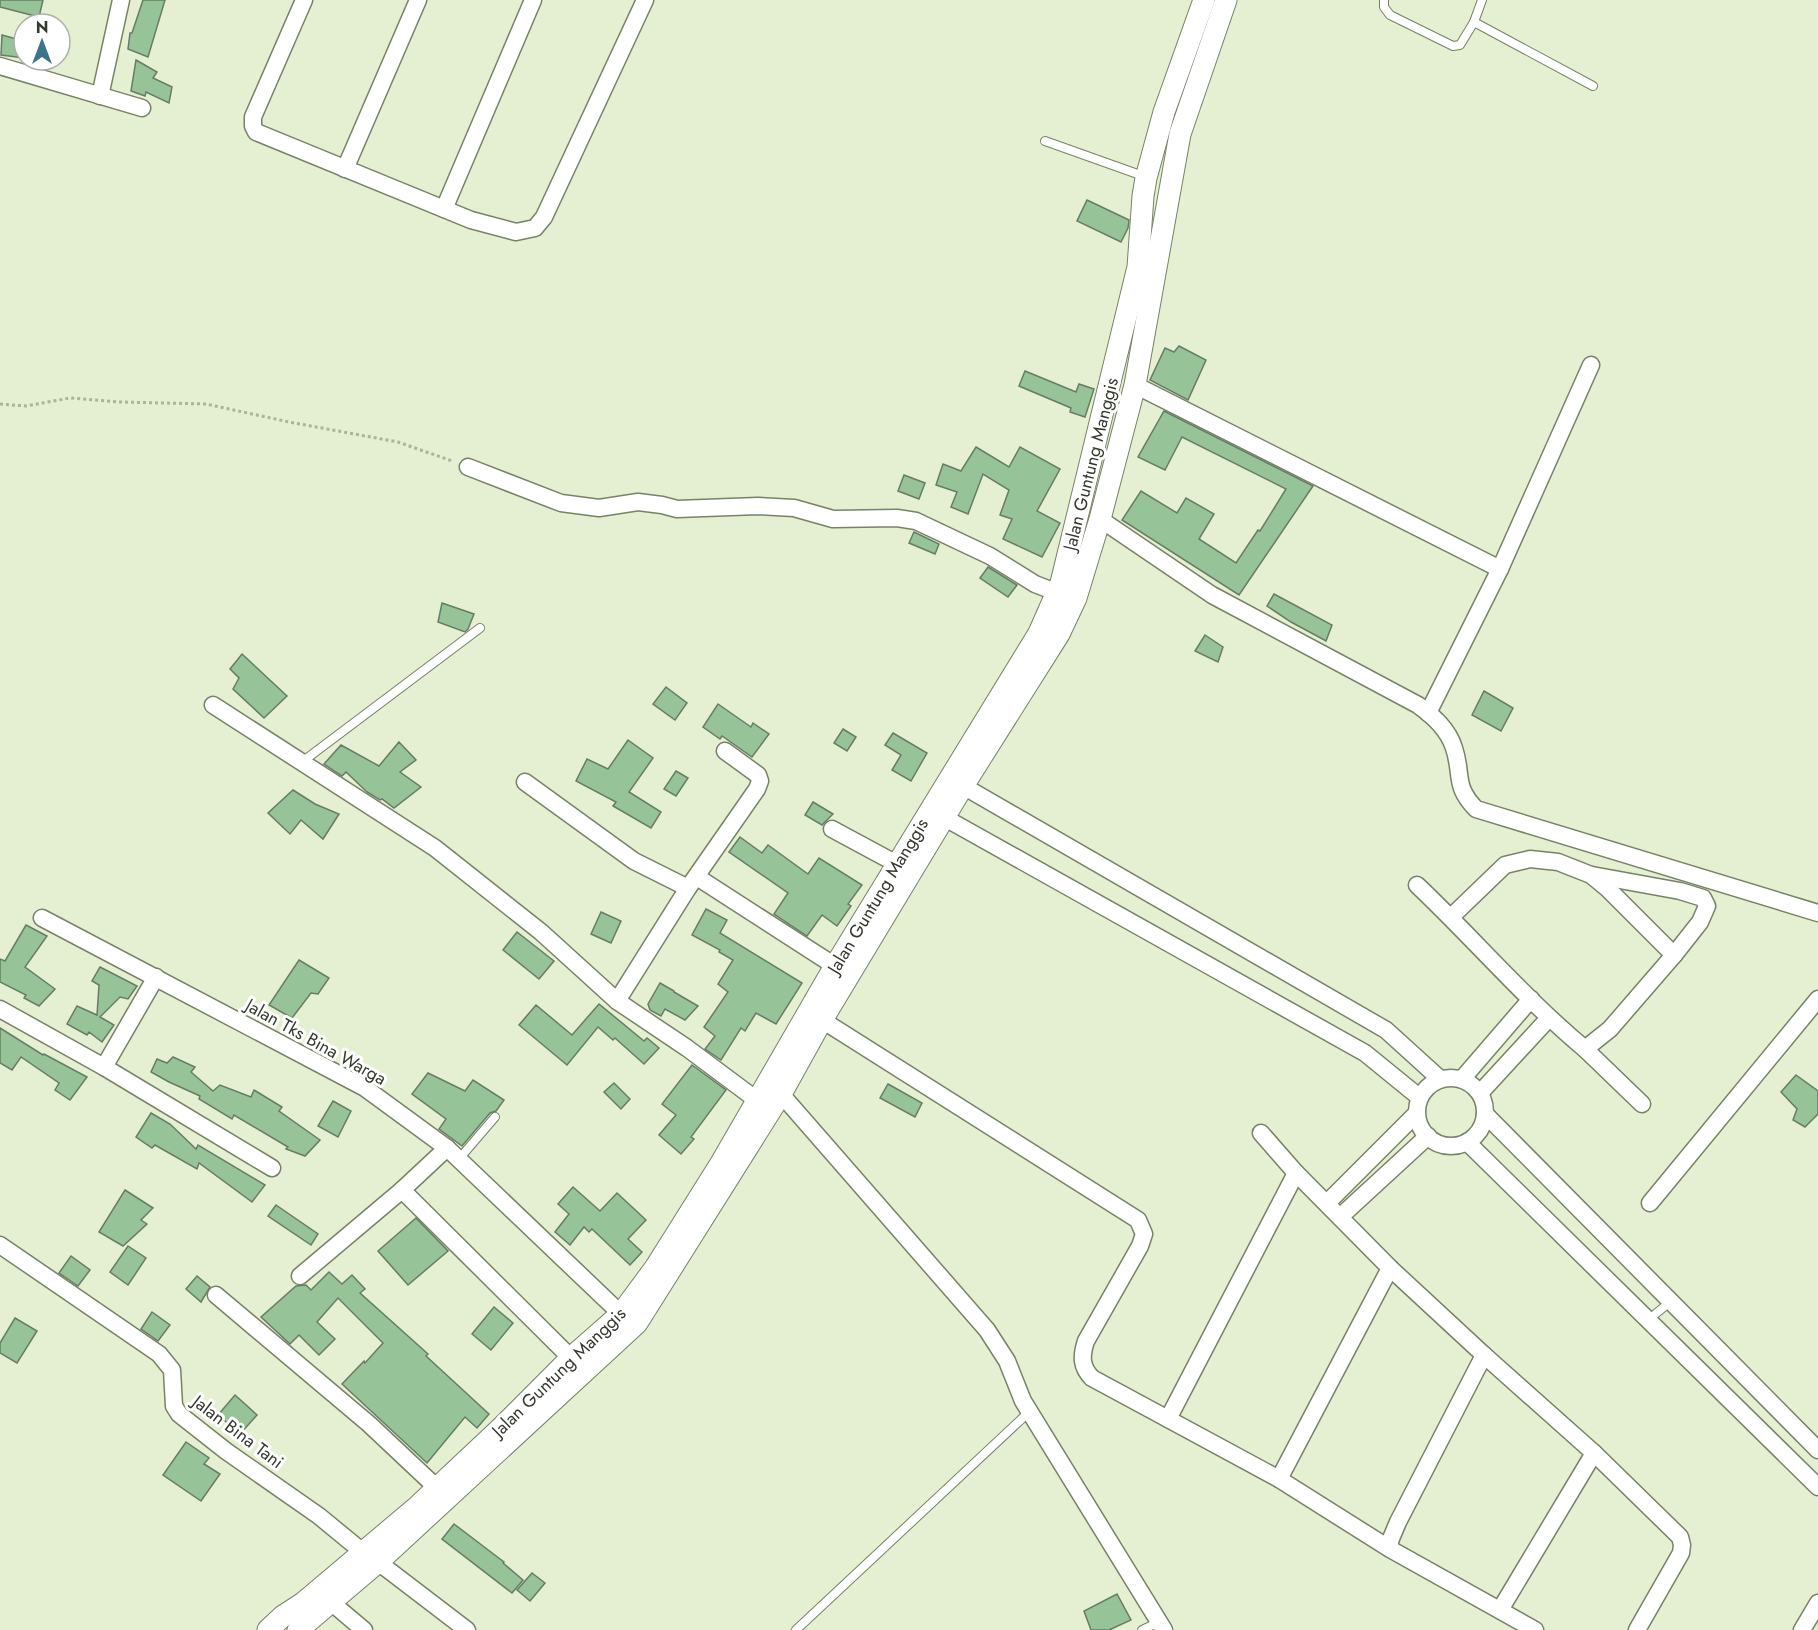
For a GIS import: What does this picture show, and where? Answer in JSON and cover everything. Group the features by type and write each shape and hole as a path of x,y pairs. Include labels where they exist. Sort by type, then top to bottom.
{"street":[{"path":"100,96 122,0"},
{"path":"304,0 253,117 256,132 471,220 516,232 535,228 544,217 645,0"},
{"path":"345,169 418,0"},
{"path":"444,209 533,0"},
{"name":"Jalan Guntung Manggis","path":"298,1630 332,1603 436,1487 500,1429 571,1358 621,1314 655,1268 758,1101 835,966 1039,633 1058,593 1138,267 1146,178 1164,112 1204,0"},
{"name":"Jalan Guntung Manggis","path":"268,1630 371,1557 638,1323 781,1094 822,1020 963,786 1059,634 1076,598 1100,519 1135,384 1180,134 1226,0"},
{"path":"0,66 142,108"},
{"path":"1428,713 1500,569 1591,364"},
{"path":"1135,384 1500,569"},
{"path":"468,467 561,503 599,508 638,502 677,509 758,506 794,508 833,519 897,518 916,521 990,556 1035,584 1058,593"},
{"path":"1100,519 1212,595 1418,705 1439,721 1454,747 1459,784 1464,797 1476,809 1818,913"},
{"path":"213,705 386,815 462,868 541,932 617,1001 687,1048 758,1101"},
{"path":"617,1001 692,883 757,789 760,781 758,775 725,751"},
{"path":"525,782 634,861 692,883 835,966"},
{"path":"963,786 1386,1030 1440,1079"},
{"path":"945,818 1365,1053 1418,1106 1422,1130 1434,1142 1450,1146 1467,1142 1480,1131 1485,1114 1480,1093 1462,1079 1440,1079 1428,1086 1418,1106 1327,1203"},
{"path":"832,829 897,864"},
{"path":"1451,917 1505,866 1530,859 1558,862 1591,875 1680,891 1703,898 1707,906 1700,922 1674,956 1610,1029 1585,1049"},
{"path":"1591,875 1608,889 1674,956"},
{"path":"1417,885 1549,1018 1642,1104"},
{"name":"Jalan Tks Bina Warga","path":"42,918 365,1088 453,1154 621,1314"},
{"path":"104,1068 156,978"},
{"path":"1462,1079 1532,999"},
{"path":"1650,1203 1782,1046 1818,999"},
{"path":"0,1010 104,1068 272,1168"},
{"path":"1480,1093 1549,1018"},
{"path":"822,1020 1138,1220 1144,1234 1140,1246 1086,1341 1082,1353 1086,1372 1092,1378 1279,1479 1390,1549 1534,1630"},
{"path":"781,1094 987,1330 1007,1361 1029,1412 1161,1626"},
{"path":"1485,1114 1818,1450"},
{"path":"1261,1134 1296,1173 1390,1268 1594,1453 1680,1537 1681,1553 1637,1630"},
{"path":"1341,1216 1428,1136"},
{"path":"1467,1142 1818,1487"},
{"path":"300,1276 402,1190 453,1154"},
{"path":"1168,1419 1296,1173"},
{"path":"402,1190 571,1358"},
{"name":"Jalan Bina Tani","path":"0,1245 159,1354 172,1370 174,1406 179,1414 226,1451 319,1516 467,1630"},
{"path":"1279,1479 1390,1268"},
{"path":"216,1295 362,1418 436,1487"},
{"path":"1390,1549 1390,1541 1398,1522 1484,1355"},
{"path":"1500,1610 1594,1453"},
{"path":"332,1603 364,1630"}],"lane":[{"path":"1384,0 1384,7 1389,15 1449,46 1460,45 1474,22 1482,0"},
{"path":"1474,22 1593,86"},
{"path":"1045,141 1146,178"},
{"path":"302,762 480,628"},
{"path":"453,1154 495,1117"},
{"path":"1648,1320 1670,1302"},
{"path":"796,1630 1029,1412"},
{"path":"1142,1630 1161,1626"}],"path":[{"path":"0,404 26,406 70,398 206,404 288,422 398,441 468,467"}],"building":[{"path":"0,0 43,0 40,12 20,12 0,7"},
{"path":"143,0 165,0 148,57 128,49 130,33 132,33"},
{"path":"2,35 12,38 12,56 1,55"},
{"path":"136,60 157,72 153,78 172,87 169,103 146,92 145,96 131,91"},
{"path":"1087,200 1129,220 1121,242 1077,221"},
{"path":"1179,346 1206,360 1188,400 1150,380 1165,348 1174,352"},
{"path":"1025,371 1076,392 1079,384 1094,389 1085,417 1070,412 1071,408 1019,386"},
{"path":"1164,411 1313,486 1239,595 1122,520 1141,491 1177,513 1186,498 1214,514 1199,539 1236,563 1258,530 1260,531 1286,489 1182,437 1165,470 1138,457"},
{"path":"976,447 1009,467 1020,447 1060,469 1037,511 1060,523 1042,557 1003,539 1012,519 1000,515 1009,490 983,474 968,514 951,507 957,492 936,485 943,464 961,471"},
{"path":"904,475 925,483 919,499 898,491"},
{"path":"914,532 939,544 935,554 909,543"},
{"path":"988,567 1017,585 1008,597 980,578"},
{"path":"1274,594 1332,625 1326,641 1267,606"},
{"path":"442,603 474,614 465,632 438,622"},
{"path":"1205,635 1223,647 1218,662 1195,651"},
{"path":"242,654 287,696 264,718 233,689 239,678 230,669"},
{"path":"666,687 687,703 675,720 653,704"},
{"path":"1484,691 1513,708 1501,731 1472,715"},
{"path":"718,704 751,727 753,723 769,734 752,757 722,736 720,739 703,727"},
{"path":"843,729 856,737 847,751 834,743"},
{"path":"893,733 927,753 911,781 892,770 901,755 885,745"},
{"path":"628,740 653,758 629,792 661,812 651,828 613,806 616,802 576,781 587,759 608,769"},
{"path":"399,742 416,760 400,772 421,787 394,808 367,792 346,772 342,776 324,764 341,745 379,766"},
{"path":"676,771 688,778 676,796 664,789"},
{"path":"293,790 315,804 339,814 323,839 301,820 290,834 268,813"},
{"path":"813,802 833,814 822,825 805,815"},
{"path":"740,837 762,853 768,845 808,874 819,858 862,885 848,904 851,906 837,926 822,915 807,936 774,914 788,893 729,852"},
{"path":"706,909 727,920 720,933 802,983 776,1024 756,1013 745,1031 741,1028 721,1060 705,1049 715,1036 704,1027 728,992 718,984 733,960 692,935"},
{"path":"601,912 621,921 611,943 591,934"},
{"path":"26,925 47,936 25,967 55,989 39,1006 24,998 26,995 0,982 0,959 5,961"},
{"path":"517,932 554,961 539,979 503,950"},
{"path":"299,960 329,978 318,994 311,993 292,1018 269,1005"},
{"path":"100,967 137,986 128,999 120,997 100,1017 114,1025 102,1042 89,1032 87,1035 67,1024 77,1006 97,1015 99,985 92,981"},
{"path":"660,983 698,1006 685,1020 665,1009 661,1016 650,1010 648,1004"},
{"path":"599,1004 644,1041 647,1038 659,1048 644,1064 615,1038 613,1040 598,1027 567,1065 519,1025 536,1005 572,1035"},
{"path":"0,1028 43,1055 87,1077 70,1100 55,1090 59,1083 21,1057 12,1070 0,1063"},
{"path":"173,1057 195,1067 191,1072 213,1091 220,1085 251,1097 254,1090 282,1107 279,1111 320,1140 305,1156 286,1149 288,1147 234,1115 232,1119 199,1099 200,1096 151,1072 157,1059 167,1063"},
{"path":"692,1065 726,1090 691,1137 694,1139 681,1154 659,1135 676,1115 662,1104"},
{"path":"428,1073 465,1091 473,1080 504,1100 462,1146 439,1129 446,1119 412,1094"},
{"path":"1796,1075 1818,1091 1818,1114 1805,1127 1793,1120 1797,1109 1781,1092"},
{"path":"614,1083 630,1099 621,1109 604,1092"},
{"path":"888,1084 922,1103 915,1117 880,1098"},
{"path":"333,1101 351,1111 338,1137 318,1126"},
{"path":"151,1113 170,1124 196,1149 198,1145 265,1185 252,1202 199,1163 197,1169 155,1145 152,1148 136,1137"},
{"path":"573,1187 600,1211 617,1193 646,1220 628,1239 642,1252 630,1265 592,1229 589,1232 584,1227 570,1245 555,1232 569,1214 558,1204"},
{"path":"125,1190 153,1208 141,1220 147,1224 123,1246 99,1232"},
{"path":"276,1205 318,1234 311,1245 268,1216"},
{"path":"416,1218 448,1251 408,1285 378,1251"},
{"path":"128,1246 146,1258 128,1285 110,1272"},
{"path":"71,1256 90,1270 78,1286 59,1273"},
{"path":"329,1272 342,1284 352,1275 365,1289 360,1293 428,1354 426,1356 489,1414 477,1428 465,1417 427,1463 342,1384 383,1343 338,1298 317,1322 335,1339 319,1355 299,1335 290,1344 261,1317 296,1286 306,1285 311,1290"},
{"path":"197,1276 210,1287 201,1302 186,1289"},
{"path":"494,1307 513,1323 491,1350 472,1334"},
{"path":"152,1312 170,1325 158,1341 141,1329"},
{"path":"15,1318 37,1331 17,1363 0,1353 0,1343"},
{"path":"235,1395 257,1415 240,1434 218,1415"},
{"path":"186,1442 209,1458 204,1464 220,1474 201,1501 163,1475"},
{"path":"454,1524 504,1562 523,1580 512,1593 442,1539"},
{"path":"532,1573 545,1583 530,1601 517,1590"},
{"path":"1117,1594 1131,1620 1109,1630 1091,1630 1084,1611"}]}
